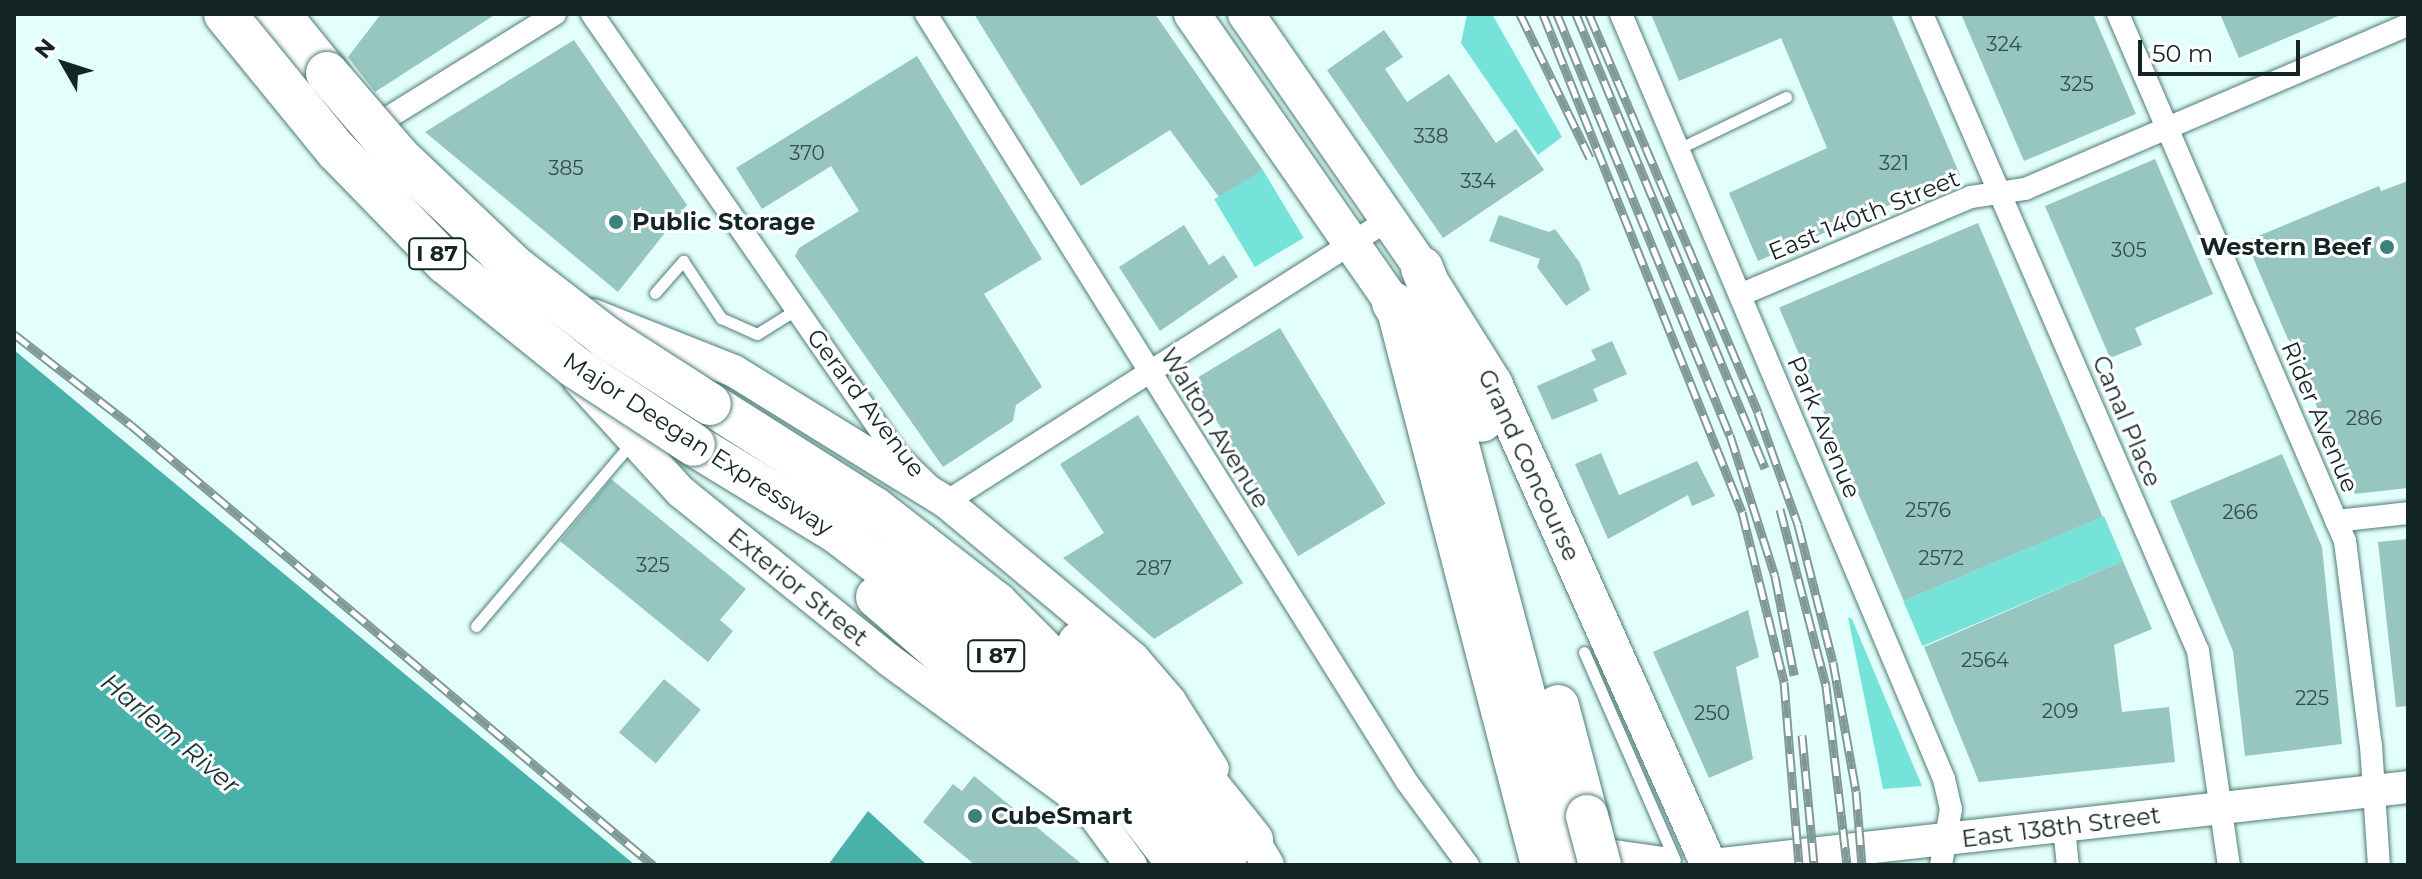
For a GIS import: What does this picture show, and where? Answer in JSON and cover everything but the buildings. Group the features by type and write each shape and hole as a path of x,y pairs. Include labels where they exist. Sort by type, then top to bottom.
{"highway":[{"name":"Major Deegan Expressway","path":"225,14 336,150 446,263 575,367 883,565 1019,676 1109,773 1179,865"},
{"name":"Major Deegan Expressway","path":"279,14 409,167 515,267 607,338 874,508 979,559 1060,626 1161,730 1249,857"},
{"path":"300,14 327,73"},
{"path":"1422,268 1483,426 1573,821 1573,865"},
{"path":"1393,303 1428,361 1449,412 1573,821 1600,865"},
{"path":"771,493 818,550 913,625 1014,716 1086,804"}],"main road":[{"name":"Exterior Street","path":"253,14 358,137 379,168 493,276 631,442 702,510 889,660 1086,804 1131,865"},
{"name":"Exterior Street","path":"300,14 358,137"},
{"path":"1192,14 1393,303 1539,865"},
{"name":"Grand Concourse","path":"1246,14 1422,268 1519,433 1686,864"},
{"name":"Exterior Street","path":"493,276 734,371 946,502"},
{"path":"546,340 553,311 570,306"},
{"name":"Gerard Avenue","path":"946,502 1133,658 1197,742 1249,857"},
{"name":"East 138th Street","path":"1573,865 1607,855 1686,864 1944,852 2064,828 2408,787"}],"street":[{"path":"358,137 555,14"},
{"name":"Gerard Avenue","path":"592,14 896,453 946,502"},
{"name":"Walton Avenue","path":"926,14 1407,782 1468,865"},
{"name":"Park Avenue","path":"1621,14 1944,779 1951,809 1944,852"},
{"name":"Canal Place","path":"1922,14 2198,651 2229,865"},
{"name":"Rider Avenue","path":"2118,14 2336,521 2352,576 2379,865"},
{"name":"East 140th Street","path":"1740,295 1971,197 2025,189 2408,25"},
{"path":"946,502 1388,220"},
{"path":"2336,521 2408,513"},
{"path":"2064,828 2068,865"}],"lane":[{"path":"1678,149 1786,97"},
{"path":"655,293 683,261 721,318 745,329 757,334 797,309"},
{"path":"476,626 631,442"},
{"path":"1584,652 1686,864"}],"shaded area":[{"path":"1467,14 1492,14 1562,137 1538,155 1461,43"},
{"path":"1263,170 1304,238 1255,267 1214,199"},
{"path":"2104,516 2123,561 1922,646 1903,601"},
{"path":"1848,617 1852,619 1922,786 1883,789"}],"water":[{"name":"Harlem River","path":"14,350 635,865 15,865"},
{"path":"868,811 927,865 828,865"}],"railway":[{"path":"1520,14 1590,158"},
{"path":"1543,14 1742,512 1784,682 1799,865"},
{"path":"1557,14 1730,435 1775,576 1794,675"},
{"path":"1576,14 1765,468"},
{"path":"1589,14 1758,413 1798,525 1833,662 1856,791 1862,865"},
{"path":"14,334 131,425 653,865"},
{"path":"1780,509 1826,686 1847,865"},
{"path":"1802,735 1814,865"}],"place":[{"name":"Public Storage","path":"616,222"},
{"name":"Western Beef","path":"2387,247"},
{"name":"CubeSmart","path":"975,816"}]}
